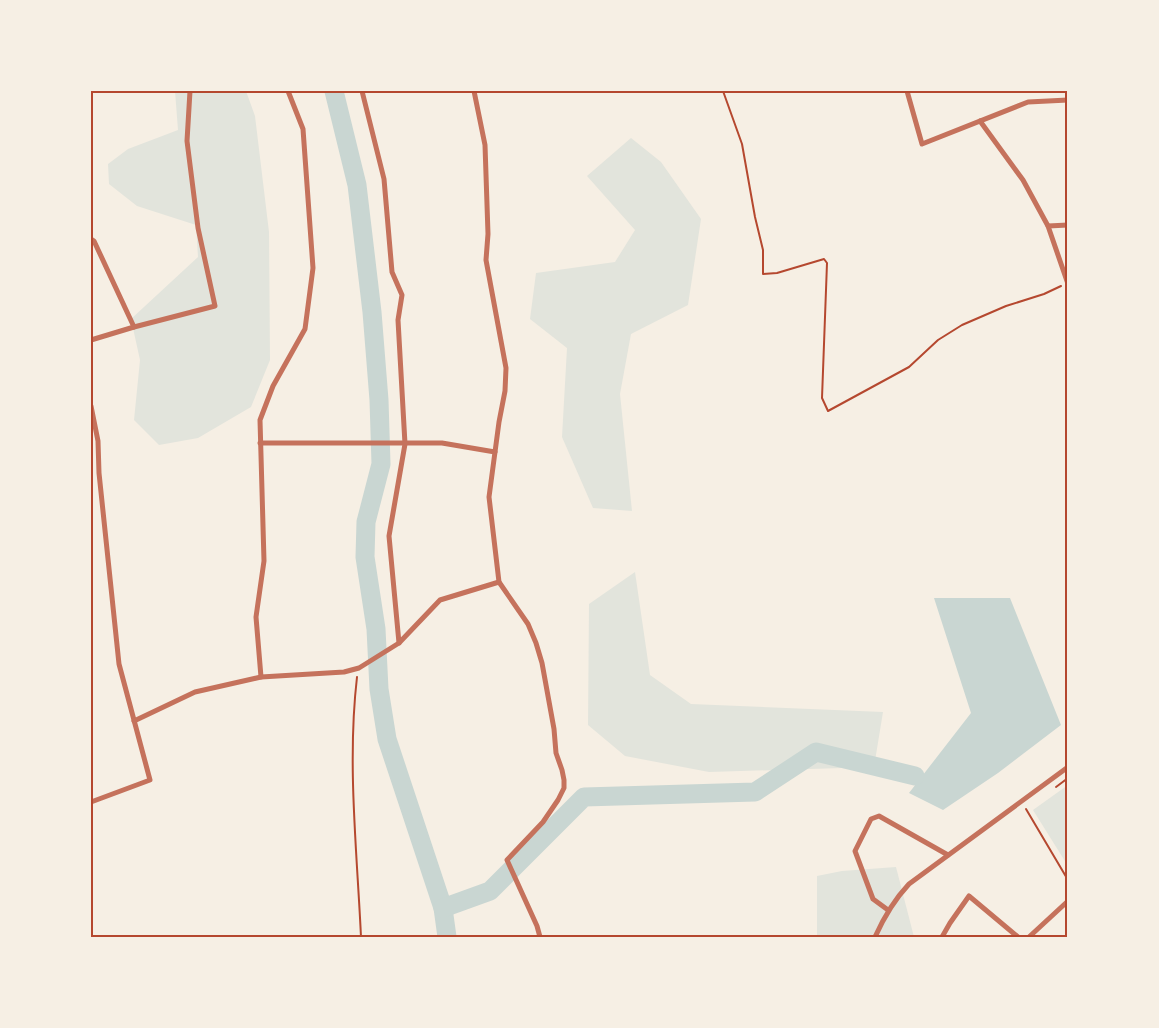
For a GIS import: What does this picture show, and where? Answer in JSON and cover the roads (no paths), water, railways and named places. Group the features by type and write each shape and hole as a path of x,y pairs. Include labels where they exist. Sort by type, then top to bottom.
{"street":[{"path":"91,340 215,306 198,228 187,141 190,91"},
{"path":"260,677 256,617 264,561 260,420 273,386 305,329 313,268 303,129 288,91"},
{"path":"474,91 485,145 488,234 486,260 506,368 505,391 489,497 499,582 528,624 536,643 542,663 554,730 556,753 564,780 564,788 543,822 507,860 537,926 540,937"},
{"path":"907,91 922,144 1028,102 1068,100"},
{"path":"363,92 384,178 392,272 402,295 398,320 405,444 389,536 399,643"},
{"path":"980,121 1023,180 1048,226 1068,283"},
{"path":"1048,226 1068,225"},
{"path":"91,239 94,241 134,327"},
{"path":"91,406 98,441 99,473 119,664 150,780 91,802"},
{"path":"260,443 442,443 495,452"},
{"path":"134,721 195,692 260,677 344,672 358,668 399,643 440,600 499,582"},
{"path":"874,937 888,910 909,884 1068,767"},
{"path":"888,910 873,899 855,851 871,819 879,816 948,855"},
{"path":"942,937 969,896 1018,937"},
{"path":"1029,937 1068,900"}],"waterway":[{"path":"334,91 357,185 372,312 379,400 381,464 366,522 365,557 376,629 379,689 387,739 443,908 447,937"},
{"path":"443,908 490,891 584,797 755,792 816,752 915,776"}]}
